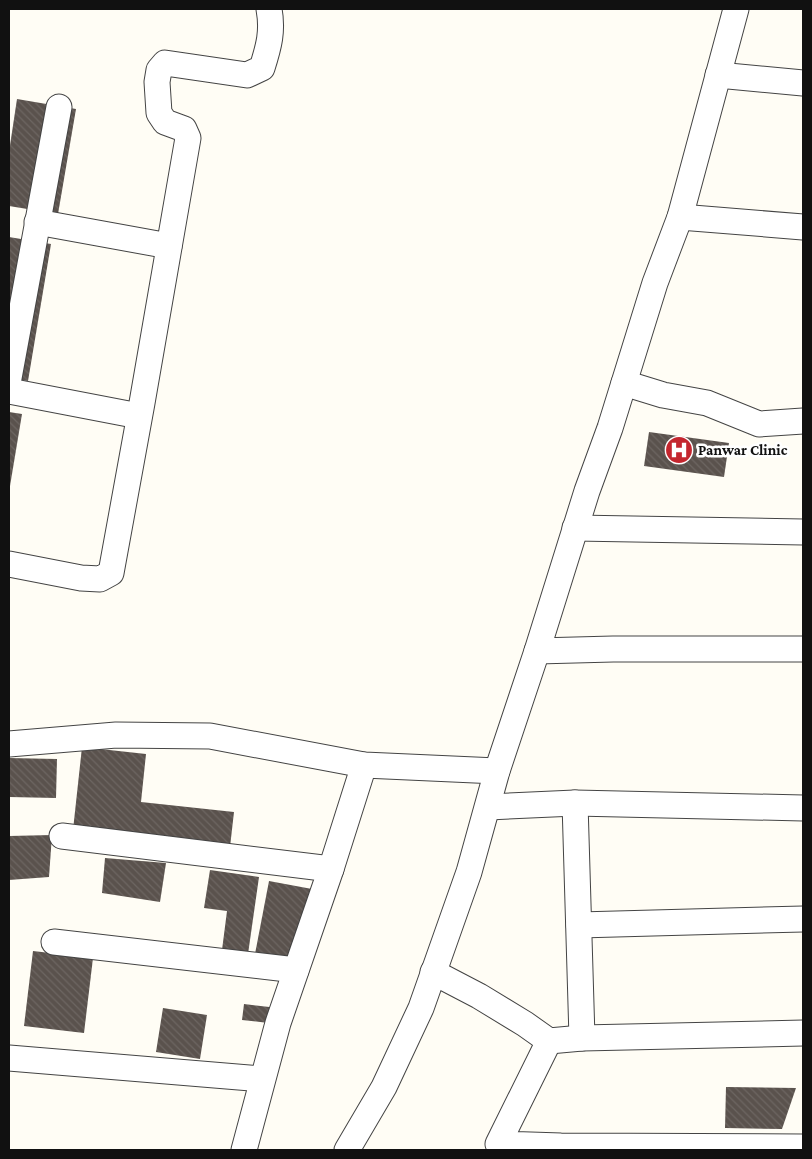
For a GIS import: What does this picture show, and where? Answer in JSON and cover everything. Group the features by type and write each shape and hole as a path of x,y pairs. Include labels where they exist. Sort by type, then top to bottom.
{"street":[{"path":"9,564 81,578 100,579 111,573 188,138 184,129 165,122 159,113 157,82 159,70 165,63 247,75 262,68 269,47 272,23 269,9"},
{"path":"347,1150 384,1087 421,1008 469,872 498,771 575,528 610,428 655,283 680,217 736,9"},
{"path":"718,75 803,84"},
{"path":"9,378 59,107"},
{"path":"680,217 803,227"},
{"path":"37,222 169,246"},
{"path":"624,383 663,395 707,403 760,424 803,420"},
{"path":"9,391 139,416"},
{"path":"575,528 803,532"},
{"path":"537,651 803,649"},
{"path":"9,744 116,735 210,736 364,764 498,771"},
{"path":"244,1150 278,1023 364,764"},
{"path":"488,807 575,803 803,808"},
{"path":"575,803 582,1038"},
{"path":"62,836 330,868"},
{"path":"579,924 803,919"},
{"path":"54,942 296,970"},
{"path":"433,972 479,996 549,1040 803,1033"},
{"path":"549,1040 498,1144 562,1148 803,1147"},
{"path":"9,1058 262,1079"}],"building":[{"path":"17,99 76,109 58,214 9,206 9,152"},
{"path":"9,237 51,244 28,381 9,378"},
{"path":"9,412 22,414 10,486 9,486"},
{"path":"649,432 729,443 724,477 644,466"},
{"path":"82,747 146,754 141,802 234,812 230,847 73,830"},
{"path":"9,758 57,759 56,798 9,797"},
{"path":"52,835 49,877 9,880 9,836"},
{"path":"105,858 166,863 160,902 102,893"},
{"path":"210,870 259,877 248,954 222,950 227,911 204,908"},
{"path":"269,881 312,889 298,963 255,954"},
{"path":"33,951 93,958 84,1033 24,1026"},
{"path":"244,1004 278,1008 277,1024 242,1020"},
{"path":"163,1008 207,1015 200,1059 156,1052"},
{"path":"726,1087 796,1088 782,1129 725,1128"}],"place":[{"name":"Panwar Clinic","path":"679,450"}]}
